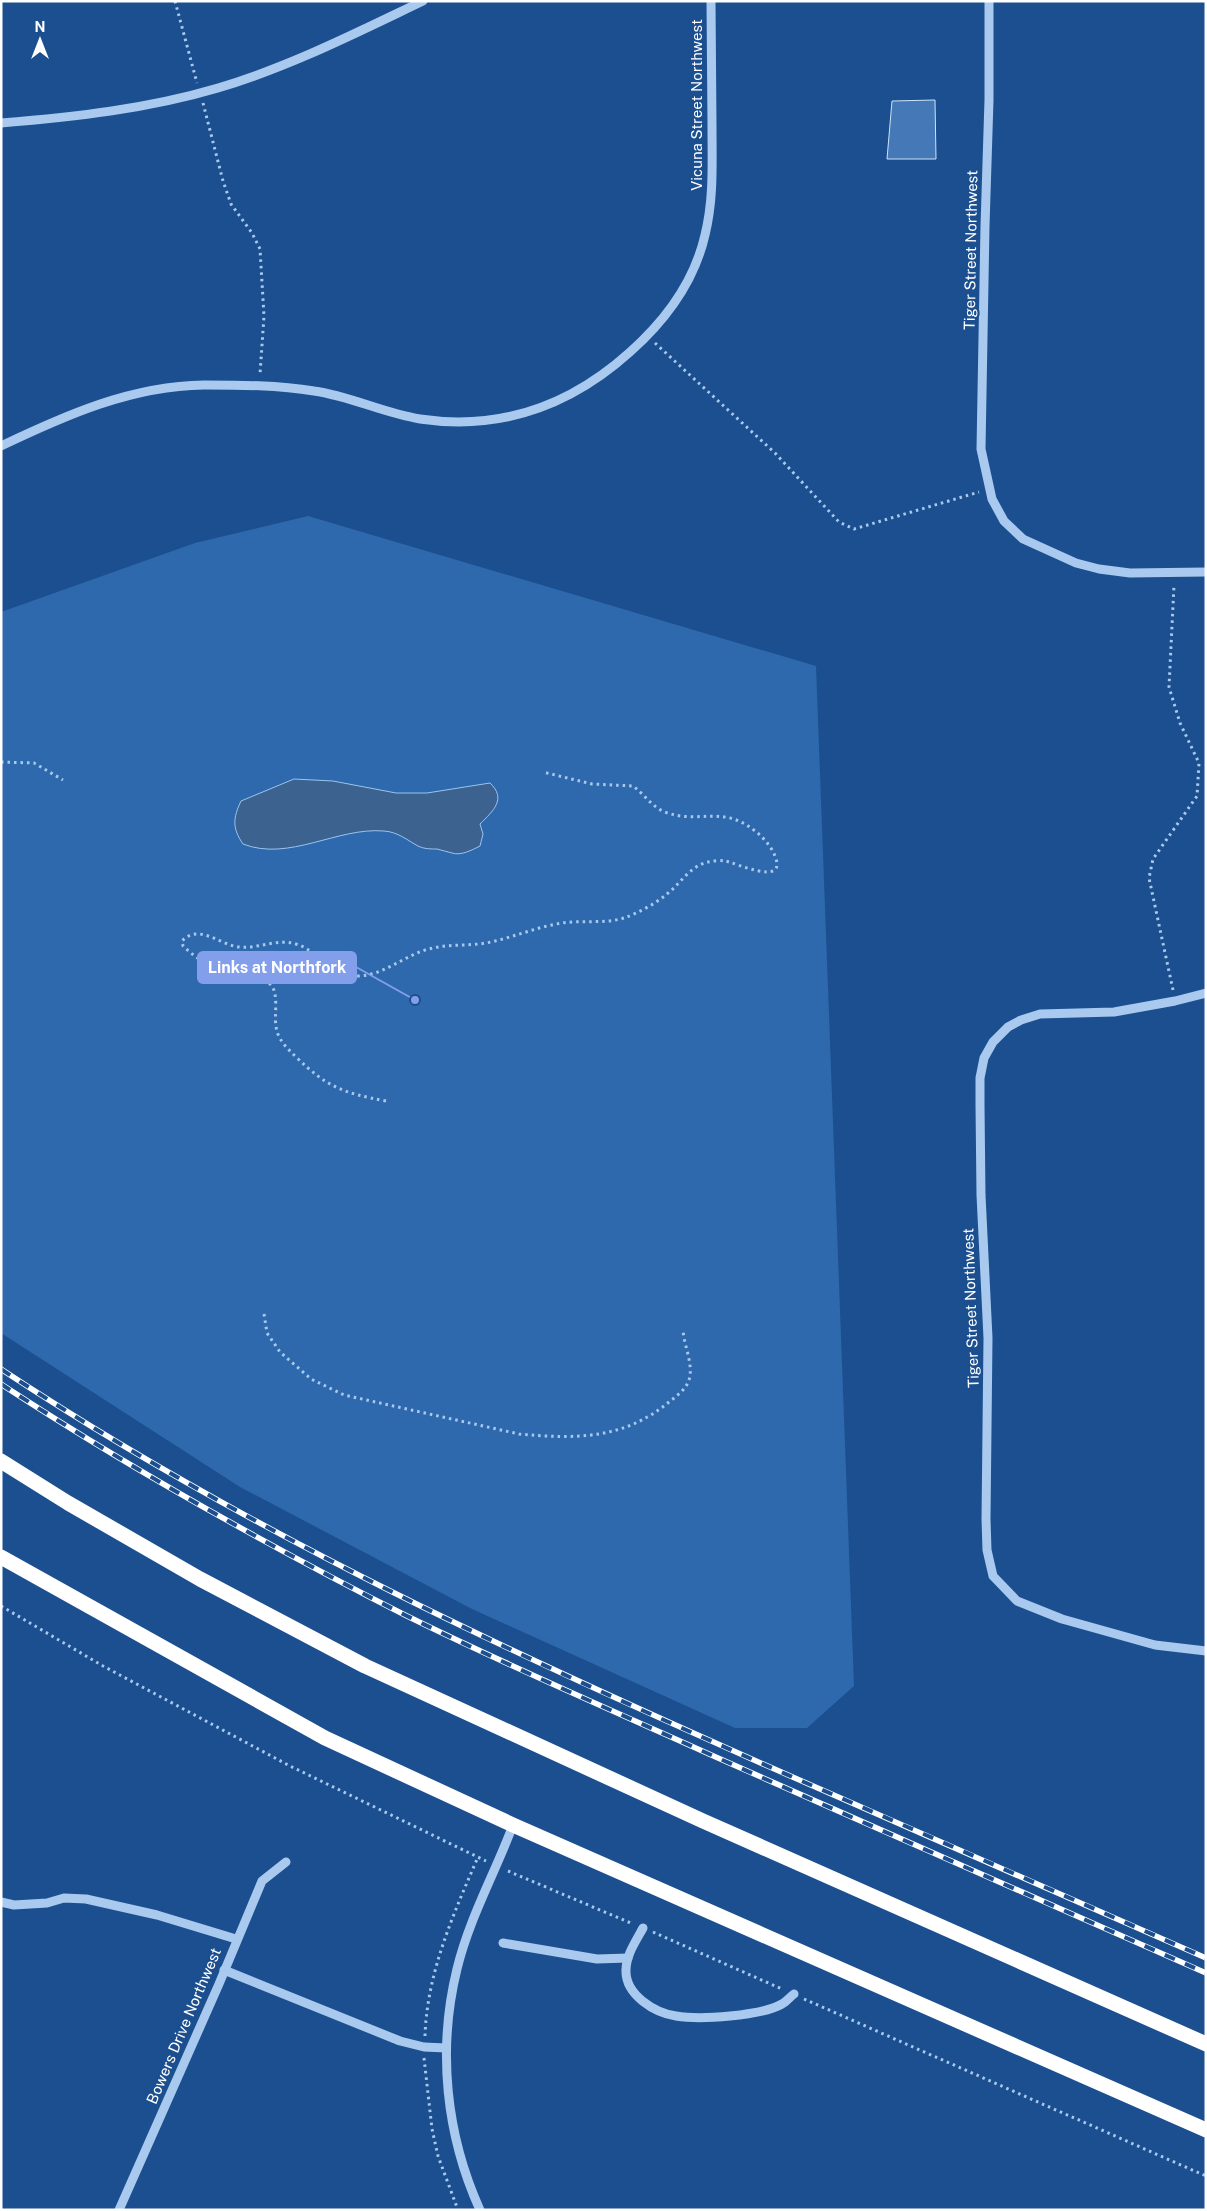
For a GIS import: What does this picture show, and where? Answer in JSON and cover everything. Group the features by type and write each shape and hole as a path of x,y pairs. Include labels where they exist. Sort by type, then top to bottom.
{"highway":[{"path":"1,1460 68,1503 200,1579 365,1666 703,1821 1206,2044"},
{"path":"1,1557 325,1738 513,1825 1206,2130"}],"street":[{"path":"1,123 104,113 200,93 307,56 423,1"},
{"name":"Vicuna Street Northwest","path":"1,446 55,420 92,406 133,394 203,385 314,391 419,419 454,421 490,420 525,415 560,400 610,370 645,338 684,291 697,263 705,235 714,182 711,1"},
{"name":"Tiger Street Northwest","path":"989,1 989,100 984,236 981,449 992,499 1004,521 1023,539 1052,554 1076,563 1099,569 1130,572 1206,572"},
{"path":"1176,1001 1206,993"},
{"name":"Tiger Street Northwest","path":"1176,1001 1114,1012 1040,1014 1021,1020 1008,1027 993,1042 984,1058 980,1078 980,1105 981,1195 988,1338 987,1550 994,1576 1017,1601 1046,1614 1156,1645 1206,1651"},
{"path":"480,2210 463,2166 456,2140 447,2083 446,2048 449,2008 457,1969 475,1915 513,1825"},
{"name":"Bowers Drive Northwest","path":"119,2210 262,1881 286,1862"},
{"path":"1,1902 14,1905 47,1904 64,1898 86,1899 156,1915 236,1939"},
{"path":"643,1928 628,1958 626,1972 632,1990 645,2004 675,2016 710,2018 761,2011 782,2004 794,1994"},
{"path":"504,1944 597,1960 628,1958"},
{"path":"224,1970 400,2041 424,2047 446,2048"}],"path":[{"path":"174,1 223,181 231,204 252,233 260,249 264,316 259,387"},
{"path":"645,338 775,453 839,522 854,528 989,488"},
{"path":"1175,573 1169,687 1180,723 1199,763 1197,796 1153,859 1150,878 1176,1001"},
{"path":"1,762 34,762 62,780"},
{"path":"386,1101 349,1094 322,1081 280,1040 276,1028 273,987 265,980 227,973 203,963 183,946 182,941 191,934 200,933 225,944 238,947 288,942 306,948 332,969 343,975 366,976 391,967 431,948 484,943 562,923 622,918 642,910 666,896 696,866 711,861 725,861 759,872 771,872 775,868 777,859 771,848 754,830 734,818 720,815 681,815 664,812 633,786 592,784 543,772"},
{"path":"264,1314 267,1333 280,1352 311,1379 344,1395 519,1434 542,1436 573,1436 622,1430 655,1414 687,1386 690,1375 683,1330"},
{"path":"1,1606 103,1666 290,1766 483,1860"},
{"path":"425,2029 434,1978 444,1939 478,1858"},
{"path":"511,1873 643,1928 1206,2176"},
{"path":"424,2061 434,2138 458,2210"}],"shaded area":[{"path":"308,516 816,666 854,1686 807,1728 735,1728 472,1609 240,1487 1,1333 1,612 195,543"},
{"path":"294,779 333,781 396,793 427,793 490,783 495,789 498,800 493,810 480,824 483,834 480,846 463,853 455,854 437,849 423,848 398,835 384,831 366,831 278,849 260,848 243,844 235,828 236,813 241,801"}],"building":[{"path":"935,100 936,159 887,159 892,101"}],"railway":[{"path":"1,1369 97,1430 194,1487 394,1593 598,1690 1206,1958"},
{"path":"1,1384 100,1446 200,1505 405,1615 561,1688 1206,1973"}],"place":[{"name":"Links at Northfork","path":"415,1000"}]}
